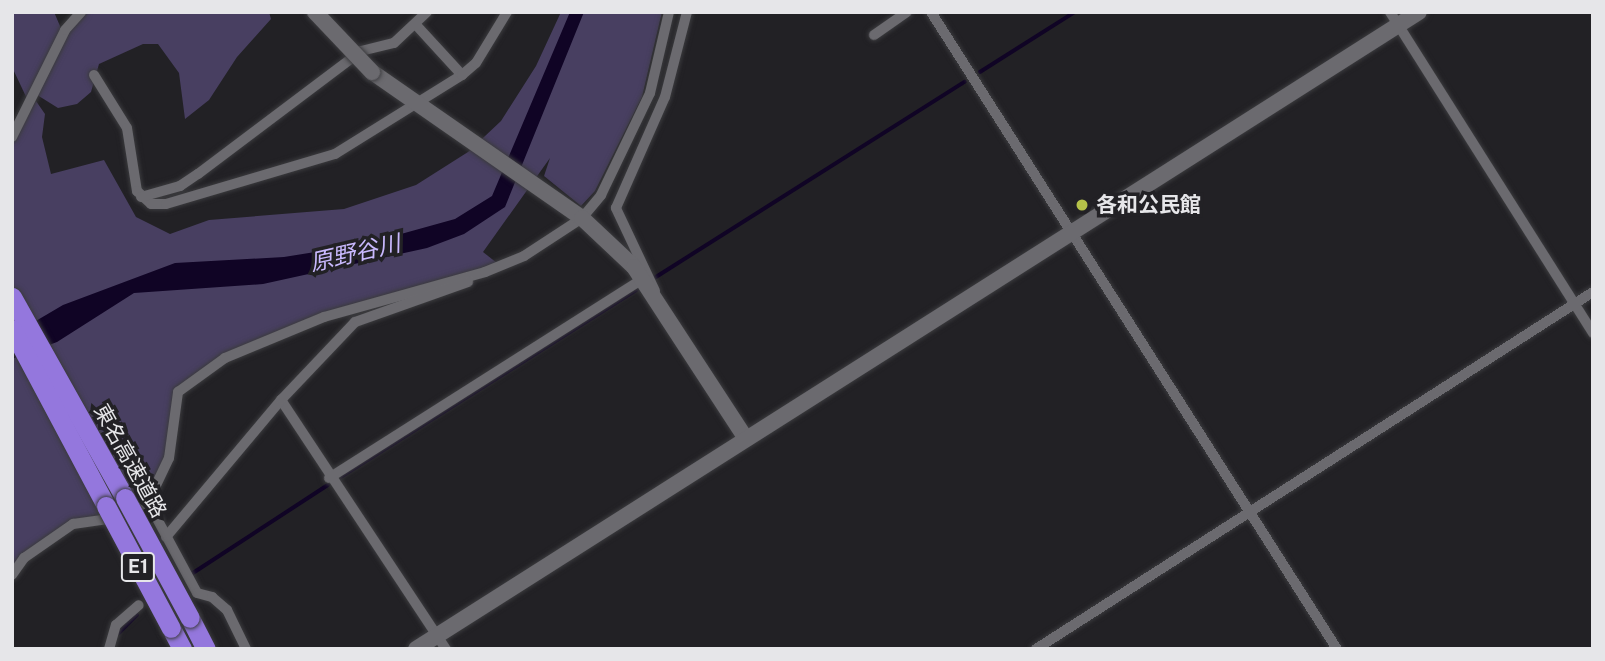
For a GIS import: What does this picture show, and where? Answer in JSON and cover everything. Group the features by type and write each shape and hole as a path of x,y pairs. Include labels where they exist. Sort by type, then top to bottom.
{"highway":[{"name":"東名高速道路","path":"12,297 106,506 182,649"},
{"name":"東名高速道路","path":"12,330 125,498 206,649"}],"street":[{"path":"12,137 65,30 81,12"},
{"path":"315,12 372,72 579,216 643,279 746,439"},
{"path":"141,197 180,186 362,51 394,43 427,12"},
{"path":"94,75 127,128 141,197 151,204 166,204 300,167 335,154 419,105 462,75 482,54 507,12"},
{"path":"12,575 24,558 73,524 105,521 148,502 169,458 178,393 186,384 251,344 285,331 485,272 524,256 579,216 601,195 626,149 650,93 669,12"},
{"path":"660,50 677,12"},
{"path":"654,296 646,266 615,208 665,97 687,12"},
{"path":"874,35 907,12"},
{"path":"931,12 1337,649"},
{"path":"416,649 441,642 746,439 1071,233 1394,19 1419,12"},
{"path":"1394,19 1593,333"},
{"path":"416,25 462,75"},
{"path":"166,537 281,400 355,322 454,289 485,272"},
{"path":"330,478 643,279"},
{"path":"1036,649 1593,292"},
{"path":"281,400 330,478 441,642"},
{"path":"148,502 183,576 197,593 212,597 227,610 246,649"},
{"path":"109,649 116,625 139,605"}],"shaded area":[{"path":"12,12 54,12 63,33 84,12 269,12 271,19 237,57 209,100 185,119 179,73 158,44 143,44 99,64 91,92 77,104 58,108 34,93 29,103 12,67"},
{"path":"561,12 662,12 642,97 595,191 581,206 544,176 550,158 483,252 497,263 221,357 178,393 165,467 148,502 78,522 24,558 12,576 12,144 36,101 45,114 42,137 51,174 104,160 136,217 170,234 209,220 344,209 416,185 468,152 501,121 536,66"}],"water":[{"name":"原野谷川","path":"570,12 584,12 505,207 464,234 427,248 263,284 134,293 57,342 12,359 12,335 63,305 175,263 284,257 365,244 455,219 492,196"}],"waterway":[{"path":"980,72 1075,12"},
{"path":"656,277 965,82"},
{"path":"339,478 636,290"},
{"path":"193,573 328,485"},
{"path":"119,633 137,615"}],"place":[{"name":"各和公民館","path":"1082,205"}]}
